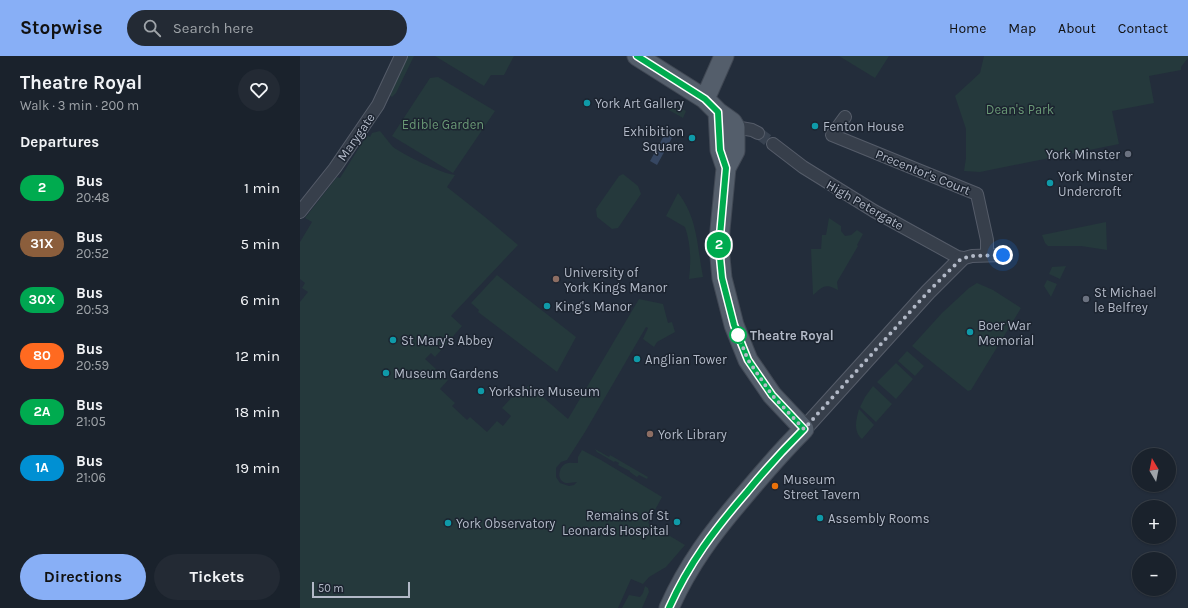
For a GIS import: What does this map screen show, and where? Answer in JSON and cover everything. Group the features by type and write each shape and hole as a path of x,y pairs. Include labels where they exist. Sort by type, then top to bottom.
{"main road":[{"path":"637,56 712,106 732,122 735,127 735,151 726,168 719,247 722,278 734,325 748,360 772,395 804,429 776,457 709,538 685,575 669,608"},
{"path":"724,56 712,106 720,150 726,168"}],"street":[{"name":"Marygate","path":"300,212 334,168 378,105 401,56"},
{"name":"Precentor's Court","path":"845,117 832,135 977,194 987,240 987,255"},
{"path":"735,127 752,130 758,133"},
{"name":"High Petergate","path":"773,144 803,167 867,207 961,259"},
{"path":"804,429 928,292 961,259 972,256 1003,255"}],"green space":[{"path":"407,56 414,56 396,93 392,97 389,95"},
{"path":"435,56 514,56 504,75 491,75 484,86"},
{"path":"839,56 889,56 875,78"},
{"name":"Dean's Park","path":"984,56 1188,56 1188,58 1181,67 1181,70 1149,76 1154,103 1112,111 1119,144 980,172 964,171 966,158 966,129 955,96 980,73"},
{"name":"Edible Garden","path":"438,77 495,111 453,173 392,136 430,78"},
{"path":"671,103 686,111 683,118 667,109"},
{"name":"Museum Gardens","path":"380,131 397,150 422,163 455,175 447,187 518,245 451,316 462,326 435,357 431,353 425,359 448,380 440,389 455,403 452,406 467,420 470,417 487,432 497,421 503,426 511,416 502,408 514,395 518,398 529,385 568,419 639,299 663,304 668,323 672,322 675,332 657,342 654,347 643,339 648,328 646,327 585,432 567,460 561,462 556,468 556,477 560,483 569,486 574,485 577,482 568,483 562,481 559,475 562,466 567,463 578,463 578,457 582,450 601,460 662,497 648,523 685,545 666,567 649,577 643,584 631,579 618,608 300,608 300,302 308,292 302,288 305,283 300,279 300,242 312,222 305,218 337,177 340,178 367,135 370,137 372,133"},
{"path":"623,174 638,186 641,194 618,228 612,229 597,217 596,209 619,176"},
{"path":"678,193 690,212 696,233 703,277 689,279 690,253 685,227 666,216"},
{"path":"829,218 841,226 841,231 845,236 851,235 857,230 863,234 857,245 858,246 837,282 838,290 825,286 813,295 811,249 821,249 822,235 826,235"},
{"path":"1106,222 1107,250 1081,246 1048,246 1042,235"},
{"path":"1066,266 1060,279 1049,274 1052,267"},
{"path":"497,275 576,337 557,372 478,312 479,310 471,303"},
{"path":"1047,280 1057,284 1051,297 1044,286"},
{"path":"977,283 993,290 1021,308 971,390 968,391 912,346 942,313 969,288"},
{"path":"907,351 924,366 915,376 898,361"},
{"path":"896,363 913,379 896,399 877,382"},
{"path":"873,386 892,404 876,422 860,407"},
{"path":"859,409 874,425 862,439 856,429"},
{"path":"595,449 609,457 610,455 648,477 647,479 639,475 637,477 630,471 618,465 619,463 614,462 597,452"},
{"path":"645,586 648,588 649,592 642,608 622,608 629,595 640,597"}],"water":[{"path":"666,132 673,136 657,165 650,161"}],"tunnel":[{"path":"758,133 773,144"}],"bus line":[{"name":"2","path":"637,56 705,99 718,112 720,150 726,168 719,247 722,278 734,325 748,360 772,395 804,429 776,457 709,538 685,575 669,608"}],"place":[{"name":"York Art Gallery","path":"587,103"},
{"name":"Fenton House","path":"815,126"},
{"name":"Exhibition Square","path":"692,138"},
{"name":"York Minster","path":"1128,154"},
{"name":"York Minster Undercroft","path":"1050,183"},
{"name":"University of York Kings Manor","path":"556,279"},
{"name":"St Michael le Belfrey","path":"1086,299"},
{"name":"King's Manor","path":"547,306"},
{"name":"Boer War Memorial","path":"970,332"},
{"name":"Theatre Royal","path":"738,335"},
{"name":"St Mary's Abbey","path":"393,340"},
{"name":"Anglian Tower","path":"637,359"},
{"name":"Museum Gardens","path":"386,373"},
{"name":"Yorkshire Museum","path":"481,391"},
{"name":"York Library","path":"650,434"},
{"name":"Museum Street Tavern","path":"775,486"},
{"name":"Assembly Rooms","path":"820,518"},
{"name":"Remains of St Leonards Hospital","path":"677,522"},
{"name":"York Observatory","path":"448,523"}],"route":[{"path":"738,335 748,360 772,395 804,429 928,292 961,259 972,256 1003,255"}]}
